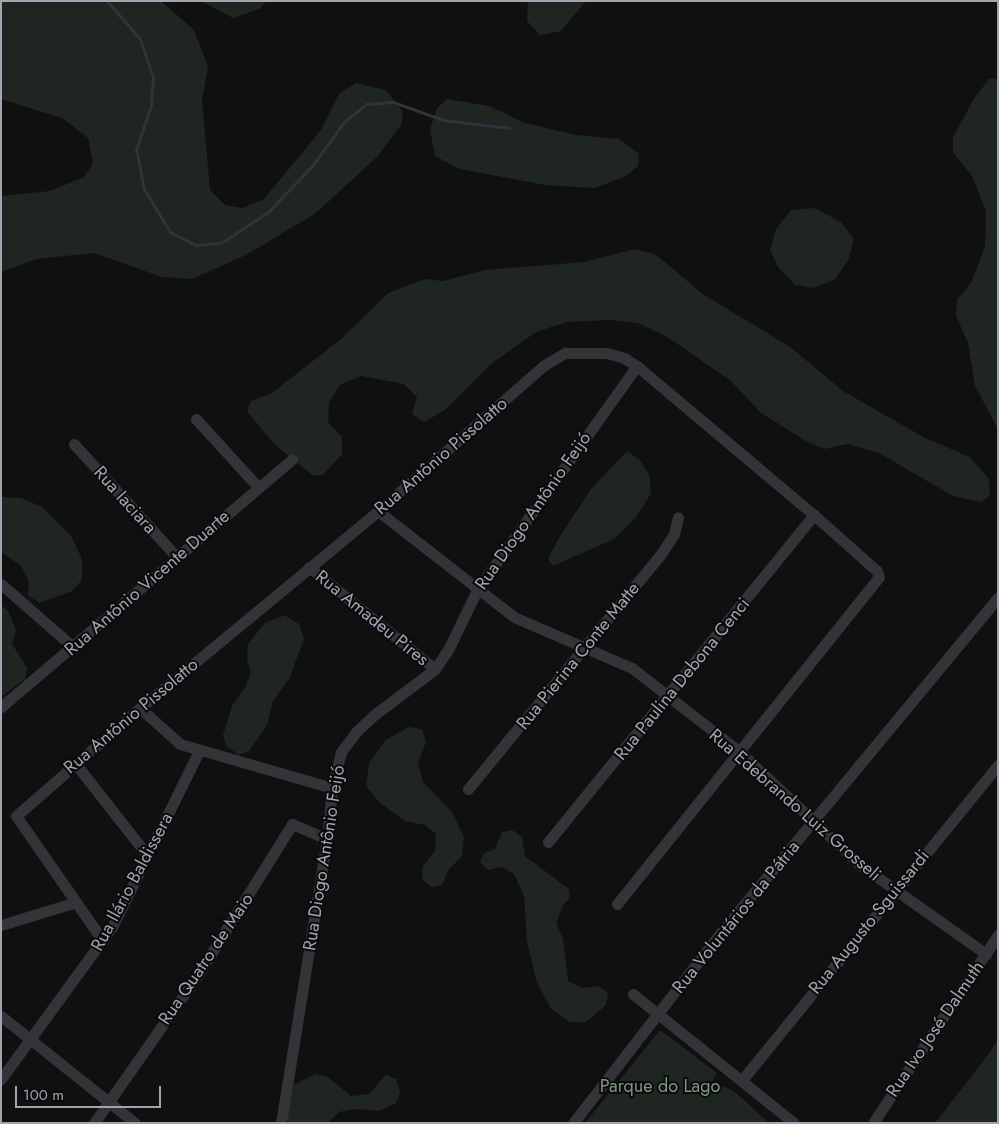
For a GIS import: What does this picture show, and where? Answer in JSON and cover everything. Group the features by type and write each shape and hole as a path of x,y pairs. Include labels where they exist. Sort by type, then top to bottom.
{"street":[{"name":"Rua Antônio Pissolatto","path":"76,902 16,816 140,708 378,511 543,366 565,353 606,353 624,358 637,366 877,571 879,576 741,753"},
{"name":"Rua Diogo Antônio Feijó","path":"281,1123 327,839 332,788 342,752 357,730 435,669 448,650 476,590 637,366"},
{"path":"196,419 258,487"},
{"name":"Rua Iaciara","path":"74,444 176,556"},
{"name":"Rua Antônio Vicente Duarte","path":"1,707 73,648 176,556 292,459"},
{"name":"Rua Edebrando Luiz Grosseli","path":"378,511 476,590 514,617 632,668 741,753 813,823 893,891 986,954"},
{"name":"Rua Paulina Debona Cenci","path":"548,842 814,516"},
{"name":"Rua Pierina Conte Matte","path":"468,790 661,554 674,534 678,517"},
{"name":"Rua Amadeu Pires","path":"309,567 435,669"},
{"path":"1,584 73,648"},
{"name":"Rua Voluntários da Pátria","path":"573,1123 658,1014 998,597"},
{"path":"140,708 162,731 180,744 332,788"},
{"name":"Rua Ilário Baldissera","path":"1,1079 103,941 200,751"},
{"path":"617,904 741,753"},
{"path":"76,763 148,856"},
{"name":"Rua Augusto Sguissardi","path":"742,1080 893,891 998,765"},
{"name":"Rua Quatro de Maio","path":"94,1123 204,965 292,824 327,839"},
{"path":"1,925 76,902 103,941"},
{"name":"Rua Ivo José Dalmuth","path":"873,1123 998,935"},
{"path":"633,994 794,1123"},
{"path":"1,1016 31,1037 135,1123"}],"green space":[{"path":"1,1 161,1 194,30 208,66 202,100 210,190 225,205 243,208 264,199 321,130 339,94 356,83 386,90 403,112 401,125 377,157 316,213 246,255 192,279 162,277 94,253 36,259 1,272 1,196 50,191 84,177 93,163 88,138 62,118 1,99"},
{"path":"201,1 267,1 259,9 233,18"},
{"path":"528,1 586,1 561,31 540,35 527,21"},
{"path":"995,78 998,82 998,429 975,386 968,343 956,316 957,300 971,283 985,247 986,211 972,176 953,152 953,138 973,100 989,79"},
{"path":"447,99 489,106 525,123 576,135 619,139 639,154 638,166 626,176 595,188 545,185 460,169 435,156 430,130 437,108"},
{"path":"814,208 841,222 854,239 849,259 835,279 814,288 795,285 778,267 770,250 776,229 791,210"},
{"path":"635,249 655,254 704,295 789,346 843,391 925,438 970,457 989,479 990,495 981,502 953,496 879,453 848,444 824,449 806,441 761,413 731,381 669,338 638,323 610,320 567,322 536,332 491,364 445,410 424,422 412,414 417,397 404,384 361,376 340,385 329,402 328,422 342,437 342,454 323,475 312,475 273,443 247,411 251,401 272,393 341,339 388,293 425,279 443,281 485,270 584,262"},
{"path":"627,451 640,460 649,475 651,493 637,516 614,539 553,566 548,559 560,536 591,489"},
{"path":"1,497 21,498 42,507 71,536 82,559 82,580 72,591 40,603 28,596 29,581 20,565 1,552"},
{"path":"1,605 8,611 16,630 12,644 27,668 25,679 1,697"},
{"path":"284,615 299,624 304,639 289,679 273,701 267,725 249,751 239,755 226,746 223,735 232,706 245,688 251,672 247,661 248,644 265,623"},
{"path":"409,727 422,729 426,742 418,763 423,782 452,812 464,837 462,856 449,869 442,885 431,887 422,879 423,866 435,851 436,834 425,825 405,821 380,803 366,786 369,763 386,740"},
{"path":"512,830 522,837 525,856 569,889 570,898 563,905 556,923 563,939 568,981 583,988 599,986 608,993 606,1005 586,1022 570,1022 551,1009 536,980 527,941 524,896 514,874 502,867 488,870 480,862 484,853 495,849 502,832"},
{"name":"Parque do Lago","path":"660,1030 717,1073 712,1082 734,1091 769,1123 585,1123"},
{"path":"998,1040 998,1123 935,1123 984,1060"},
{"path":"316,1074 328,1077 351,1096 369,1094 386,1075 396,1079 400,1093 396,1103 378,1111 358,1109 339,1112 328,1123 288,1123 288,1099 293,1085"}],"waterway":[{"path":"107,1 140,39 153,77 151,106 136,149 144,189 170,232 196,245 221,243 268,212 312,166 344,122 366,104 393,102 443,120 510,128"}]}
